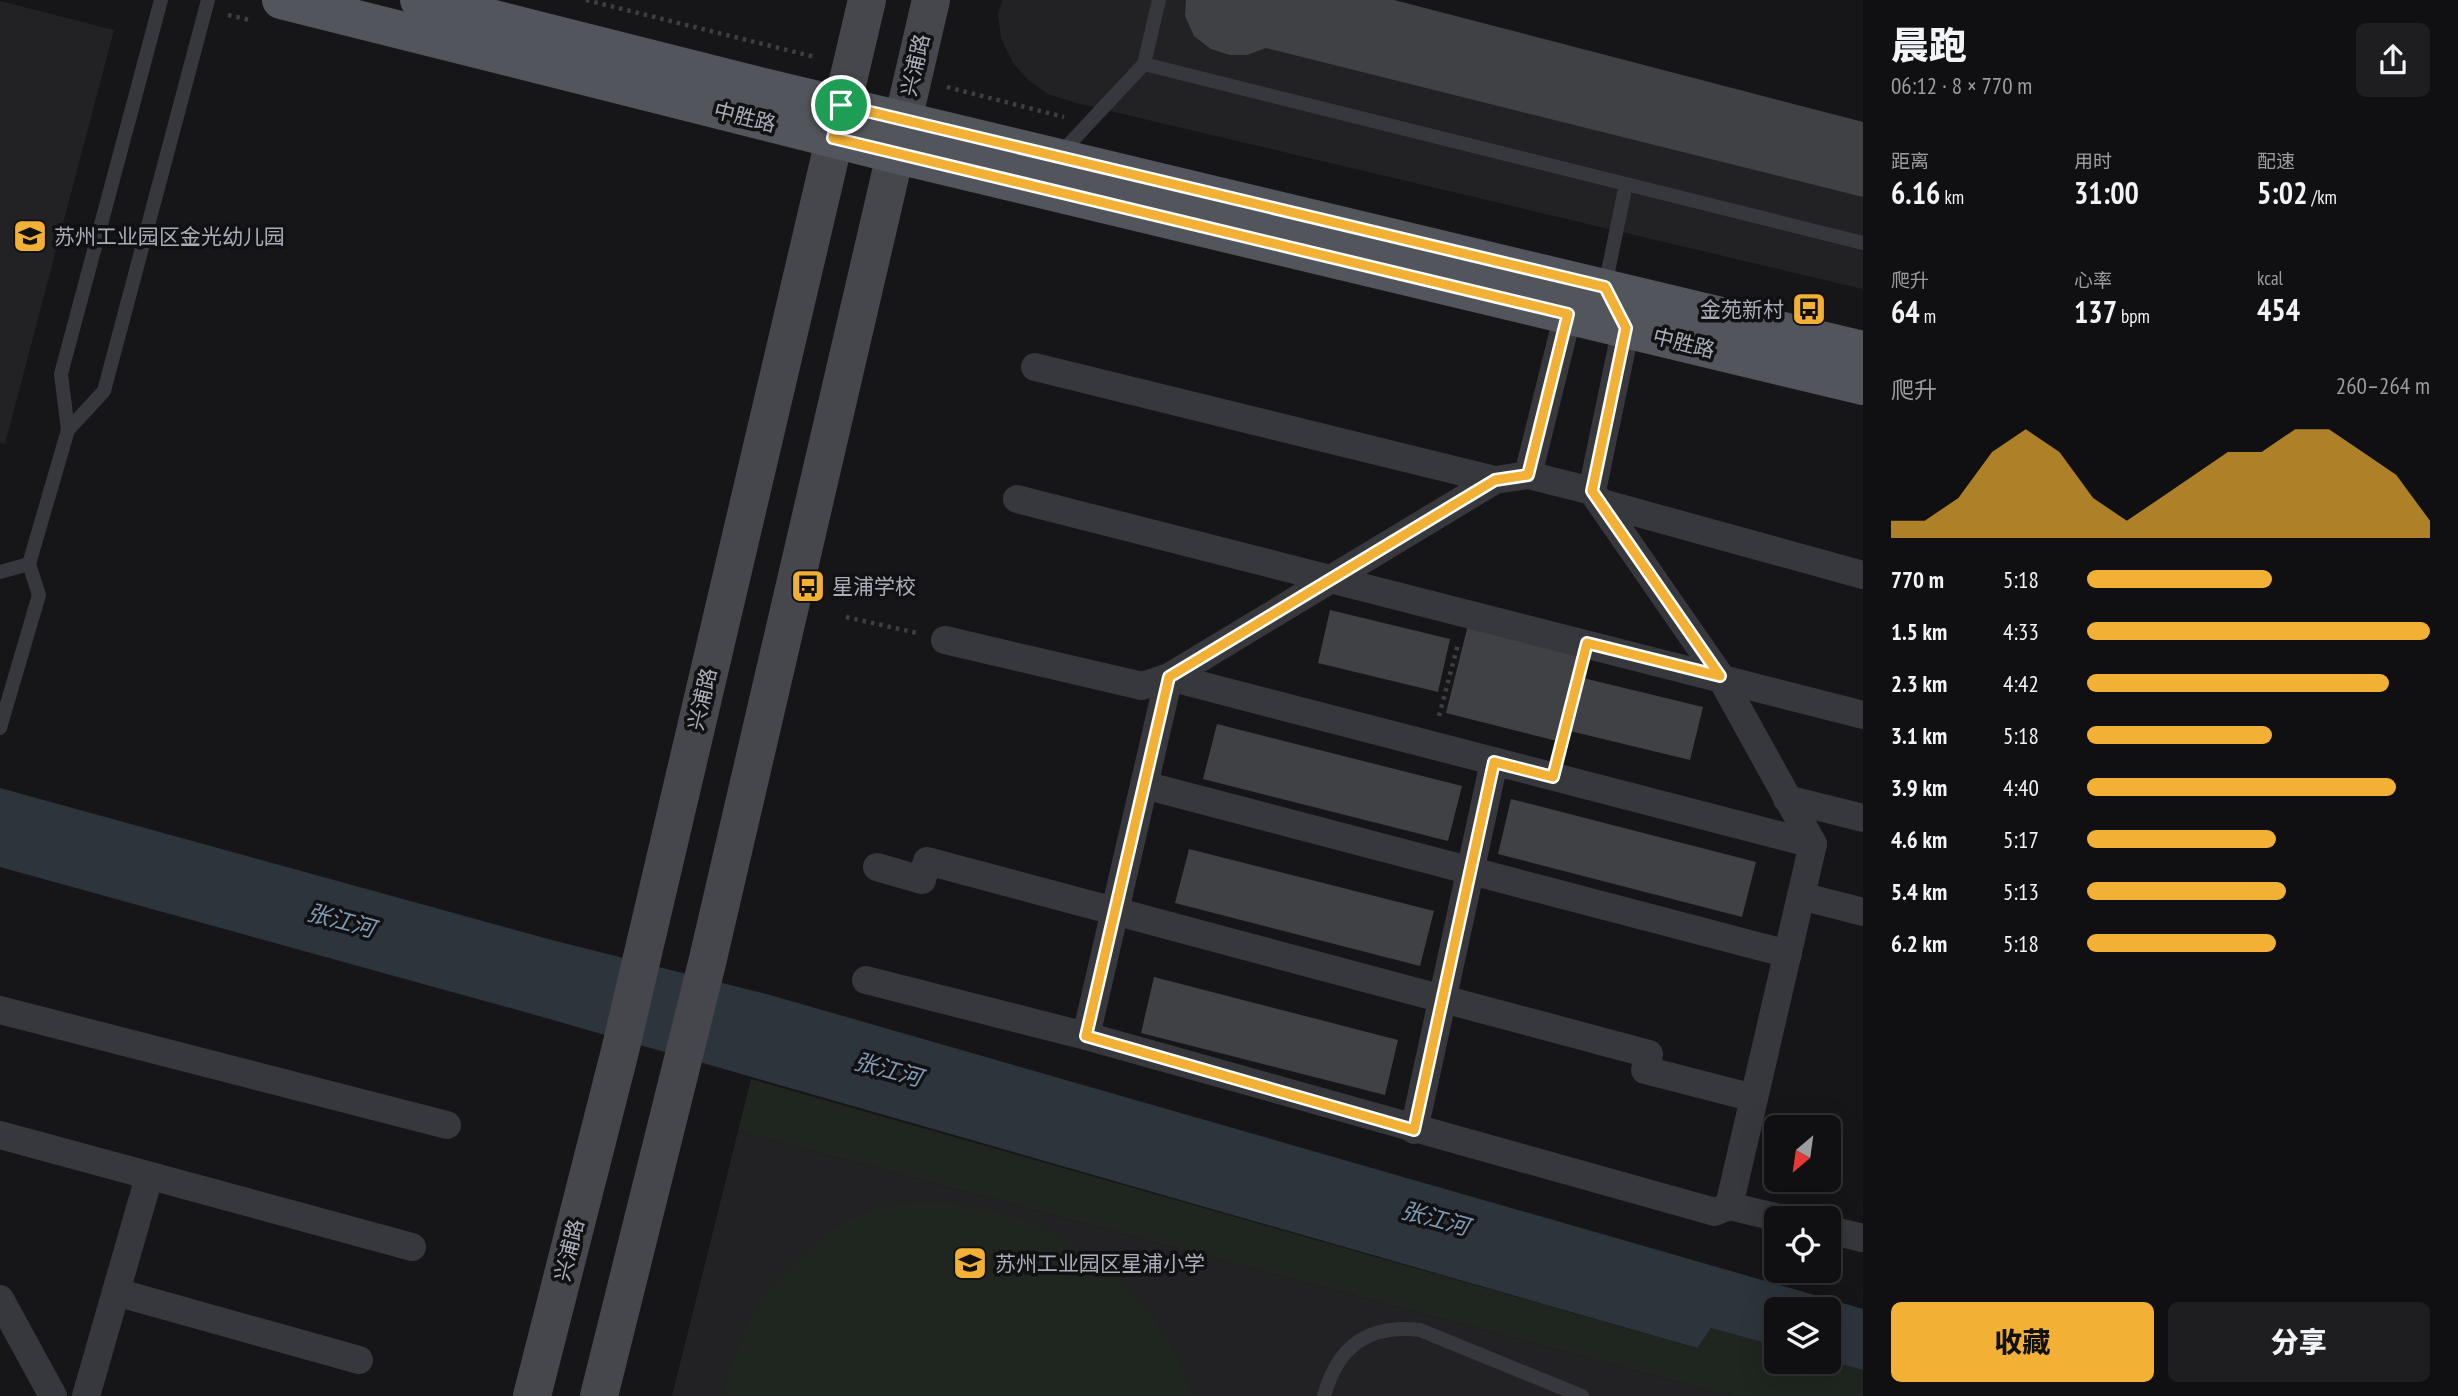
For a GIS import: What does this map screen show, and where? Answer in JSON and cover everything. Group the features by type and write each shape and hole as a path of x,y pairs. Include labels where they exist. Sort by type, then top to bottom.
{"main road":[{"name":"中胜路","path":"281,0 837,121"},
{"name":"中胜路","path":"419,0 837,121 1568,314 1863,386"},
{"name":"兴浦路","path":"532,1396 620,1051 867,0"},
{"name":"兴浦路","path":"599,1396 707,964 931,0"},
{"name":"中胜路","path":"898,137 1058,156 1863,350"}],"street":[{"path":"1528,475 1568,314 1605,287 1626,328 1597,497 1720,676 1813,844 1729,1206"},
{"path":"1035,367 1495,480 1528,475 1863,575"},
{"path":"945,640 1142,686 1169,677 1495,480"},
{"path":"1017,499 1720,676 1863,715"},
{"path":"1169,677 1813,844"},
{"path":"1086,1036 1169,677"},
{"path":"1414,1130 1494,762"},
{"path":"1144,785 1471,868 1788,954"},
{"path":"1787,799 1863,818"},
{"path":"877,867 922,880 927,861 1648,1054 1646,1070 1754,1098"},
{"path":"1801,896 1863,912"},
{"path":"866,980 1086,1036 1414,1130 1715,1212 1729,1206 1764,1214"},
{"path":"0,1010 447,1125"},
{"path":"0,1135 412,1247"},
{"path":"86,1396 149,1177"},
{"path":"1841,1233 1863,1238"},
{"path":"116,1292 359,1360"},
{"path":"0,1299 53,1396"}],"lane":[{"path":"0,727 39,595 29,564 68,430 61,374 161,0"},
{"path":"68,430 104,391 208,0"},
{"path":"1058,156 1144,64 1160,0"},
{"path":"1144,64 1863,243"},
{"path":"1605,287 1626,184"},
{"path":"0,572 29,564"},
{"path":"1324,1396 1345,1353 1372,1332 1397,1327 1420,1330 1581,1396"}],"path":[{"path":"1431,745 1466,612"},
{"path":"846,617 945,640"},
{"path":"1553,777 1587,643"}],"shaded area":[{"path":"1002,0 1394,0 1863,122 1863,289 1076,103 1048,94 1028,80 1013,63 1001,38 998,15"},
{"name":"苏州工业园区金光幼儿园","path":"0,1 114,30 5,444 0,443"},
{"path":"751,1079 1696,1348 1711,1328 1764,1343 1764,1374 1841,1374 1841,1364 1863,1370 1863,1396 1731,1396 738,1131"},
{"name":"苏州工业园区星浦小学","path":"738,1131 1731,1396 672,1396"},
{"path":"945,1202 1005,1214 1041,1227 1070,1242 1098,1262 1148,1311 1168,1339 1182,1367 1191,1396 722,1396 737,1348 758,1306 770,1288 802,1253 837,1227 869,1211 901,1204"}],"water":[{"name":"张江河","path":"0,788 552,940 770,995 1764,1281 1764,1283 1821,1297 1764,1297 1764,1343 1711,1328 1697,1348 532,1014 0,867"},
{"path":"1841,1303 1863,1309 1863,1370 1841,1364"}],"building":[{"path":"1186,0 1394,0 1863,122 1863,197 1266,48 1247,55 1230,55 1211,49 1194,36 1185,16"},
{"path":"1330,610 1450,639 1438,692 1318,663"},
{"path":"1468,625 1579,653 1557,741 1446,713"},
{"path":"1583,678 1703,707 1690,760 1570,731"},
{"path":"1217,724 1462,786 1448,841 1203,779"},
{"path":"1511,799 1756,862 1742,917 1498,854"},
{"path":"1189,849 1434,911 1420,966 1175,903"},
{"path":"1154,977 1398,1040 1385,1095 1141,1033"}],"place":[{"name":"苏州工业园区金光幼儿园","path":"30,236"},
{"name":"金苑新村","path":"1809,309"},
{"name":"星浦学校","path":"808,586"},
{"name":"苏州工业园区星浦小学","path":"970,1263"}],"route":[{"path":"841,105 1605,287 1626,328 1592,491 1720,676 1587,643 1553,777 1494,762 1414,1130 1086,1036 1169,677 1495,480 1528,475 1568,314 833,138 841,105"}]}
